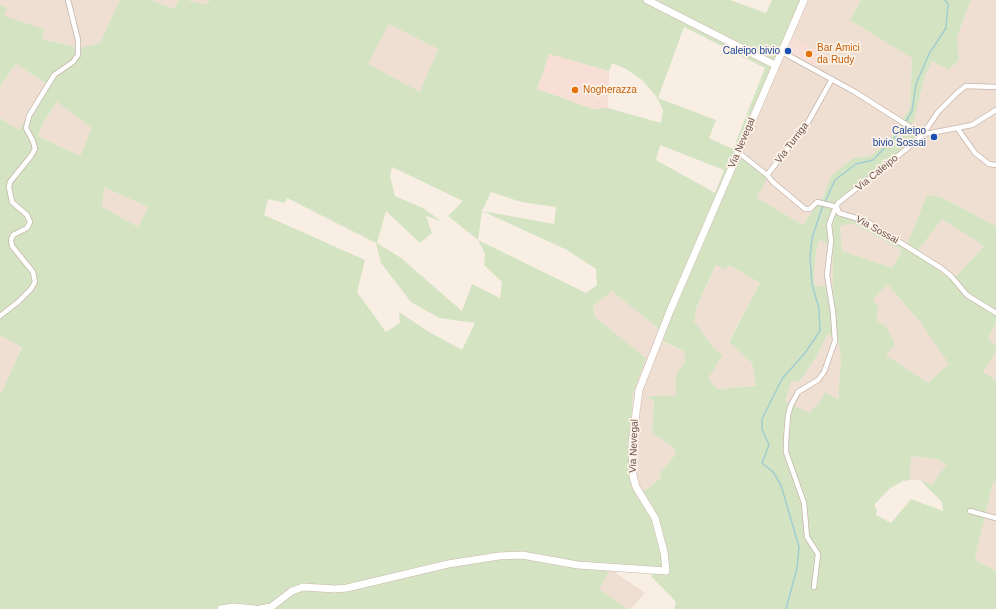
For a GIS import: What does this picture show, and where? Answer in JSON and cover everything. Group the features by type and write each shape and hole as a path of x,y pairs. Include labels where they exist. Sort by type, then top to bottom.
{"main road":[{"path":"647,0 775,66"},
{"name":"Via Nevegal","path":"260,609 271,607 292,591 303,587 335,589 347,588 448,564 504,555 522,555 578,564 666,572 664,552 655,518 636,487 633,476 632,443 637,402 642,379 804,0"},
{"path":"221,609 234,607 255,609"}],"street":[{"path":"0,316 18,302 31,289 35,282 33,272 12,246 11,240 13,235 27,228 30,222 27,214 12,202 8,187 10,182 35,149 33,141 26,128 29,116 54,74 73,62 78,55 78,40 68,0"},
{"path":"782,52 832,79 923,134 958,129 972,125 996,110"},
{"name":"Via Turriga","path":"768,174 807,124 832,79"},
{"name":"Via Caleipo","path":"834,206 914,143 923,134 938,112 966,86 996,87"},
{"path":"958,129 976,153 989,164 996,165"},
{"path":"738,152 768,174 772,182 804,209 810,209 814,204 819,203 834,206 830,222 831,241 827,275 834,312 836,341 824,372 818,380 808,384 798,392 791,405 788,414 786,441 786,452 804,503 807,537 818,554 814,587"},
{"name":"Via Sossai","path":"834,206 841,214 866,221 941,268 951,276 967,295 996,313"},
{"path":"970,511 996,518"}],"shaded area":[{"path":"0,0 120,0 100,43 81,48 42,39 44,29 3,16 7,8 0,5"},
{"path":"150,0 179,0 174,10"},
{"path":"187,0 210,0 206,5"},
{"path":"806,0 861,0 850,20 912,57 910,108 887,142 871,156 853,158 831,176 824,195 803,225 757,198 739,158 782,55 814,72 791,36"},
{"path":"971,0 996,0 996,226 941,197 906,248 839,215 838,208 840,201 909,128 920,98 925,76 932,61 948,70 959,60 957,37"},
{"path":"389,24 438,49 420,93 367,64"},
{"path":"791,36 822,53 814,72 782,55"},
{"path":"549,53 609,71 608,108 593,109 537,89"},
{"path":"16,64 47,84 19,130 0,118 0,86"},
{"path":"57,102 93,128 80,156 38,136 44,121"},
{"path":"104,187 148,207 138,227 101,207"},
{"path":"942,219 984,246 952,281 916,253"},
{"path":"852,223 902,250 892,268 842,251 840,226"},
{"path":"819,240 833,246 833,286 815,286 814,276 816,251"},
{"path":"717,264 729,265 760,283 729,341 752,363 756,386 716,389 708,379 715,350 694,321 697,306"},
{"path":"887,284 920,322 950,364 928,383 886,355 877,321 878,306 872,299"},
{"path":"612,291 665,334 662,342 684,351 686,362 676,374 676,396 646,396 654,401 652,433 673,447 676,454 659,474 662,477 643,492 631,472 630,440 633,394 646,358 595,317 593,306"},
{"path":"996,323 996,346 988,340"},
{"path":"828,334 838,340 841,359 838,400 821,400 809,413 785,402 792,379 799,382 816,357"},
{"path":"0,335 22,346 2,393 0,392"},
{"path":"996,352 996,380 983,372"},
{"path":"911,456 937,459 946,465 932,485 921,480 910,480"},
{"path":"993,481 996,482 996,571 977,561 975,558"},
{"path":"610,569 645,593 631,609 628,609 599,589"}],"green space":[{"path":"120,0 150,0 174,9 179,0 187,0 206,5 210,0 730,0 766,13 772,0 806,0 739,157 767,178 757,198 803,225 824,195 831,176 853,158 871,156 887,142 910,108 912,58 850,20 861,0 971,0 957,37 959,60 948,70 932,61 925,76 914,121 909,128 921,135 840,201 838,208 839,215 864,222 906,247 927,195 941,197 996,226 996,323 988,339 996,346 996,352 983,372 996,380 996,482 993,482 975,558 977,561 996,571 996,609 674,609 676,602 652,577 651,572 610,569 599,589 628,609 0,609 0,392 2,392 22,347 0,335 0,118 19,130 47,84 16,64 0,86 0,5 7,8 4,16 44,29 42,39 80,48 100,43","holes":["389,24 438,49 420,92 368,64","684,27 765,68 733,149 709,138 716,120 658,98","549,54 609,71 612,63 626,69 642,80 656,96 663,110 661,123 608,108 593,109 537,89","57,102 92,128 80,156 38,136 44,121","660,145 724,170 715,193 656,160","392,167 463,201 448,216 478,240 485,254 484,265 502,282 500,298 472,284 462,311 401,258 377,243 386,211 420,243 432,233 426,216 441,221 423,208 395,196 390,176","104,187 148,207 138,227 102,207","491,192 521,202 556,207 554,224 482,211","287,198 376,243 381,263 411,302 439,318 475,323 462,350 429,332 399,312 400,323 386,332 357,292 365,260 264,215 268,199 285,203","482,211 567,250 596,269 597,285 586,293 478,240","942,219 984,246 952,281 916,253","852,223 902,250 892,268 842,251 840,226","819,240 833,246 833,286 815,286 814,276 816,251","716,265 725,269 729,265 760,283 729,342 752,363 756,386 717,389 708,379 723,354 715,350 694,321 697,306","887,284 920,322 949,364 928,383 886,355 895,344 886,326 877,321 878,306 873,299","612,291 665,334 662,341 684,351 685,362 676,374 676,396 645,396 654,401 652,433 673,447 676,454 659,474 662,477 643,492 631,472 630,440 633,394 646,358 595,317 593,306","828,334 838,340 841,359 838,400 825,392 821,400 809,413 785,401 792,380 799,382 816,357","911,456 937,459 946,465 932,485 920,480 942,502 943,511 911,499 891,523 876,515 877,510 874,505 889,489 903,481 910,480"]}],"waterway":[{"path":"825,202 835,180 856,164 873,160 899,133 912,111 916,84 929,54 946,28 948,4 945,0"},
{"path":"786,609 797,568 799,547 781,485 773,472 762,463 769,445 762,429 762,419 782,379 805,353 820,331 819,309 812,284 810,257 812,238 823,205"}],"place":[{"name":"Caleipo bivio","path":"788,51"},
{"name":"Bar Amici da Rudy","path":"809,54"},
{"name":"Nogherazza","path":"575,90"},
{"name":"Caleipo bivio Sossai","path":"934,137"}]}
